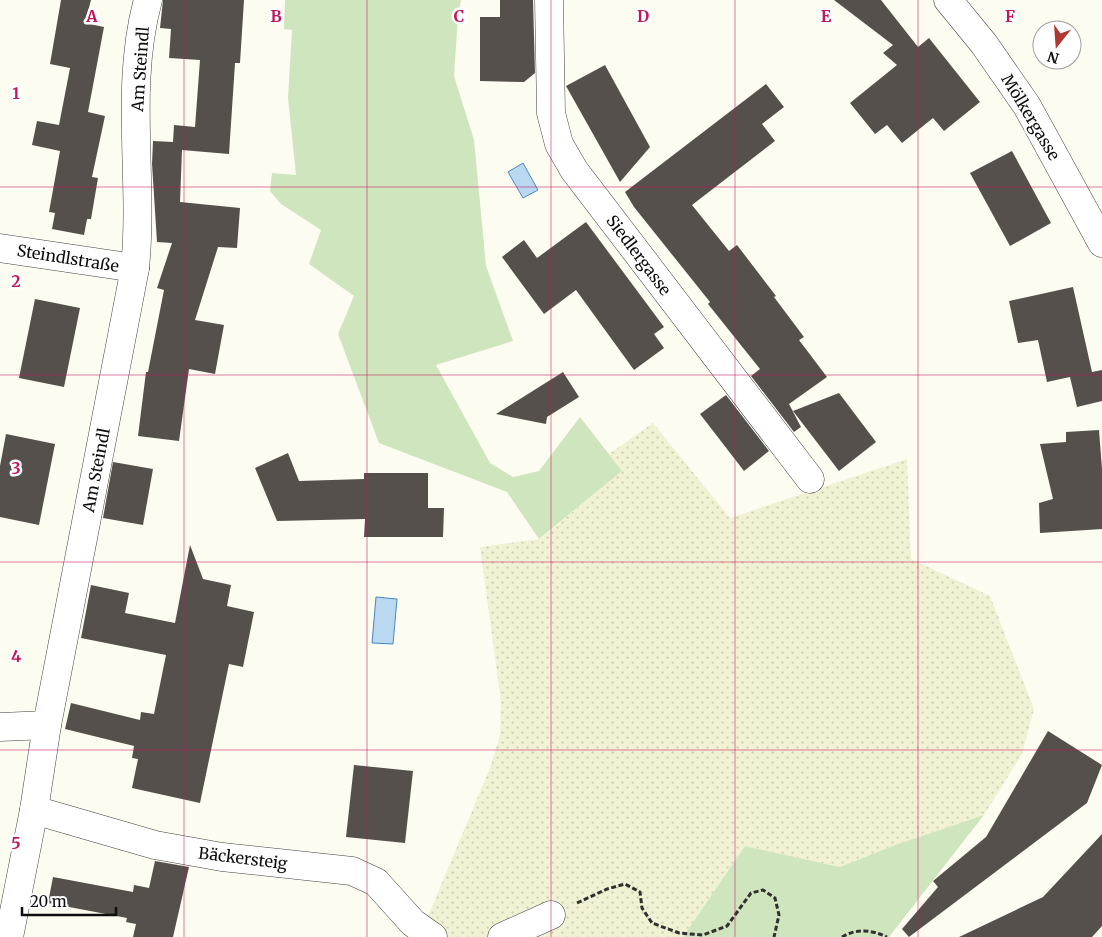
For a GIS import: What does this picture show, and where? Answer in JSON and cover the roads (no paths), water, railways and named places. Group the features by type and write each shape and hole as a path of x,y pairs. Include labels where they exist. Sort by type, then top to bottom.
{"street":[{"name":"Am Steindl","path":"9,937 34,810 47,725 135,268 139,234 136,84 143,20 148,0"},
{"name":"Siedlergasse","path":"550,0 550,113 559,144 574,170 810,479"},
{"name":"Mölkergasse","path":"948,0 984,44 1027,106 1102,243"},
{"name":"Steindlstraße","path":"0,248 135,268"},
{"path":"0,727 47,725"},
{"name":"Bäckersteig","path":"34,810 155,845 222,857 352,871 376,882 413,923 433,937"},
{"path":"502,937 551,915"}],"water":[{"path":"523,163 538,190 523,198 508,172"},
{"path":"376,597 397,599 393,644 372,643"}]}
